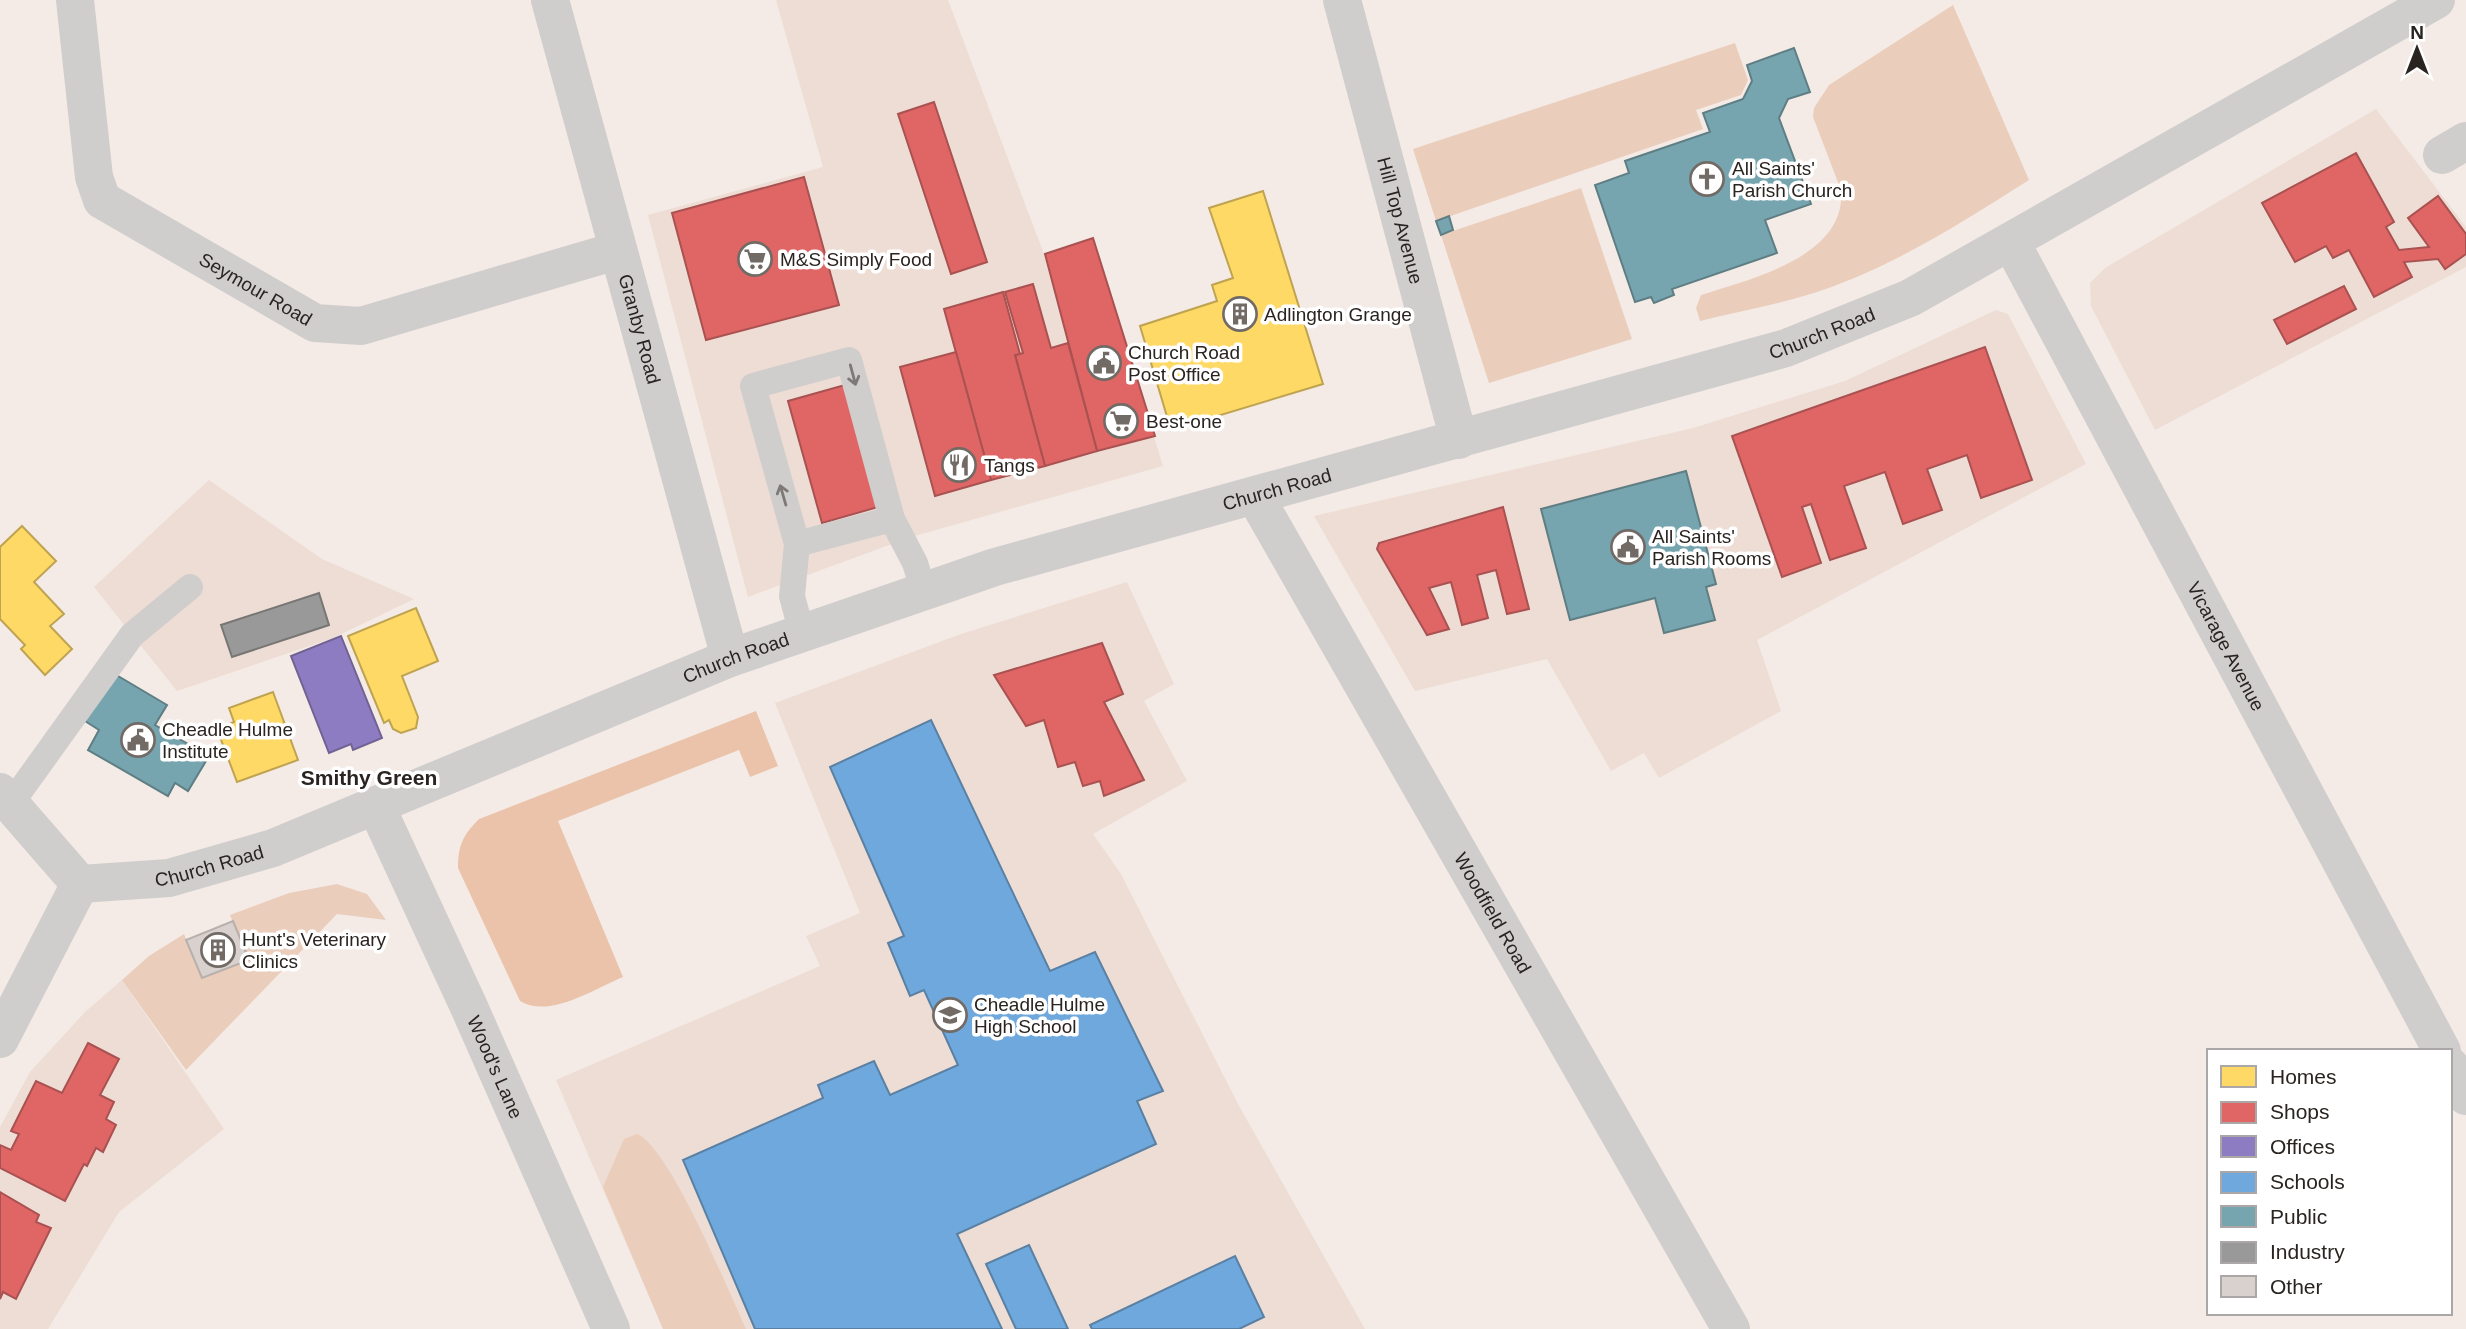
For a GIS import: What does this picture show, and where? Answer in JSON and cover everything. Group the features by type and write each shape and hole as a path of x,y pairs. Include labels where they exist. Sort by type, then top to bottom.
{"street":[{"name":"Seymour Road","path":"75,0 94,177 102,200 315,323 361,326 616,251"},
{"name":"Granby Road","path":"550,0 616,251 730,658"},
{"name":"Hill Top Avenue","path":"1342,0 1459,440"},
{"name":"Church Road","path":"80,884 169,878 273,848 730,658 995,567 1786,348 1910,298 2436,0"},
{"name":"Vicarage Avenue","path":"2011,242 2441,1049"},
{"name":"Woodfield Road","path":"1255,496 1731,1329"},
{"path":"0,1040 80,884 5,799"},
{"name":"Wood's Lane","path":"376,806 469,1007 611,1329"},
{"path":"2452,1070 2466,1096"}],"lane":[{"path":"802,634 792,596 797,544 753,386 849,360 892,519 915,564 924,592"},
{"path":"797,544 892,519"},
{"path":"5,799 132,635 190,587"}],"shaded area":[{"path":"776,0 948,0 1044,254 1093,238 1163,466 911,537 748,597 648,215 823,167"},
{"path":"1953,5 2029,180 1927,242 1848,281 1790,300 1700,321 1696,308 1701,295 1792,262 1829,232 1839,213 1841,190 1813,117 1814,108 1829,85"},
{"path":"1735,43 1748,80 1741,95 1696,110 1703,129 1436,221 1413,149"},
{"path":"2376,109 2466,227 2466,267 2155,430 2091,306 2090,283 2105,268"},
{"path":"1581,188 1632,339 1489,383 1441,235"},
{"path":"1996,310 2008,314 2086,464 1757,640 1781,711 1659,778 1644,753 1611,771 1547,659 1415,691 1314,516 1693,428 1845,381"},
{"path":"209,480 322,559 414,599 333,638 177,691 94,587"},
{"name":"Cheadle Hulme High School","path":"1127,582 1174,684 1144,701 1187,781 1093,834 1121,874 1238,1104 1365,1329 663,1329 556,1080 820,966 806,936 860,913 775,703 961,634"},
{"path":"756,711 778,766 750,777 739,750 558,821 623,977 558,1004 544,1007 520,1001 458,868 460,847 469,830 479,819"},
{"path":"337,884 367,894 386,920 337,914 186,1070 122,980 149,956 184,934 202,978 248,960 230,915 289,893"},
{"path":"122,980 224,1129 119,1212 48,1329 0,1329 0,1127 30,1072 85,1012"},
{"path":"637,1134 650,1145 681,1192 746,1329 663,1329 603,1187 624,1139"}],"building: Homes":[{"name":"Adlington Grange","path":"1263,191 1323,384 1171,430 1140,326 1217,301 1212,285 1233,278 1209,208"},
{"path":"22,526 56,561 34,582 64,614 50,626 72,649 45,675 21,649 25,645 0,619 0,547"},
{"path":"416,608 438,661 402,676 418,717 416,728 401,733 393,729 389,720 384,723 348,636"},
{"path":"273,692 298,760 237,782 217,729 234,722 229,708"}],"building: Shops":[{"path":"934,102 987,262 951,274 898,114"},
{"path":"2356,153 2394,222 2386,227 2399,250 2429,247 2408,218 2438,196 2466,234 2466,254 2445,269 2438,259 2404,262 2412,277 2374,297 2349,250 2333,258 2326,246 2295,262 2262,203"},
{"name":"M&S Simply Food","path":"804,177 839,305 706,340 672,213"},
{"path":"1093,238 1155,436 1097,451 1045,254"},
{"path":"1033,284 1051,348 1068,343 1097,451 1045,466 1015,355 1023,353 1005,292"},
{"path":"2344,286 2356,309 2287,344 2274,320"},
{"path":"1003,292 1020,354 1015,355 1045,466 991,480 944,309"},
{"path":"1985,347 2032,480 1981,498 1967,455 1927,469 1942,510 1903,524 1885,472 1844,486 1866,548 1830,560 1811,504 1802,507 1821,563 1782,577 1732,436"},
{"path":"956,352 991,480 935,496 900,367"},
{"path":"845,385 878,507 822,523 788,401"},
{"path":"1503,507 1529,609 1507,614 1496,570 1477,575 1488,618 1462,625 1451,582 1429,588 1449,629 1427,635 1377,549 1379,543"},
{"path":"1102,643 1123,694 1104,702 1144,780 1104,796 1100,781 1083,786 1075,762 1058,767 1044,720 1026,726 994,675"},
{"path":"88,1043 119,1059 100,1095 114,1102 106,1119 116,1125 103,1152 96,1148 87,1166 84,1164 65,1201 0,1168 0,1145 11,1150 19,1134 11,1131 36,1081 62,1093"},
{"path":"0,1192 39,1215 36,1222 51,1228 16,1299 3,1292 0,1299"}],"building: Offices":[{"path":"341,636 382,738 353,750 351,744 329,753 291,656"}],"building: Schools":[{"path":"931,720 1050,971 1095,952 1163,1091 1137,1101 1156,1144 957,1234 1002,1329 755,1329 683,1160 823,1098 818,1085 874,1061 890,1095 958,1065 924,990 910,996 888,943 904,936 830,767"},
{"path":"1029,1245 1068,1329 1016,1329 986,1264"},
{"path":"1235,1256 1264,1317 1239,1329 1092,1329 1090,1325"}],"building: Public":[{"name":"All Saints' Parish Church","path":"1794,48 1810,92 1788,99 1779,118 1811,204 1765,220 1777,253 1672,289 1674,295 1654,303 1651,297 1635,302 1595,185 1629,173 1625,161 1710,132 1703,113 1743,99 1752,81 1747,65"},
{"path":"1449,216 1453,230 1441,235 1436,221"},
{"name":"All Saints' Parish Rooms","path":"1686,471 1716,584 1706,587 1715,620 1664,633 1655,598 1570,620 1541,509"},
{"name":"Cheadle Hulme Institute","path":"113,673 167,705 155,725 209,756 188,791 175,783 168,796 88,750 99,730 85,721"}],"building: Industry":[{"path":"319,593 329,625 232,657 221,625"}],"building: Other":[{"name":"Hunt's Veterinary Clinics","path":"233,921 249,960 202,978 186,940"}],"place":[{"name":"All Saints' Parish Church","path":"1707,179"},
{"name":"M&S Simply Food","path":"755,259"},
{"name":"Adlington Grange","path":"1240,314"},
{"name":"Church Road Post Office","path":"1104,363"},
{"name":"Best-one","path":"1121,421"},
{"name":"Tangs","path":"959,465"},
{"name":"All Saints' Parish Rooms","path":"1628,547"},
{"name":"Cheadle Hulme Institute","path":"138,740"},
{"name":"Hunt's Veterinary Clinics","path":"218,950"},
{"name":"Cheadle Hulme High School","path":"950,1015"}],"district":[{"name":"Smithy Green","path":"369,778"}]}
